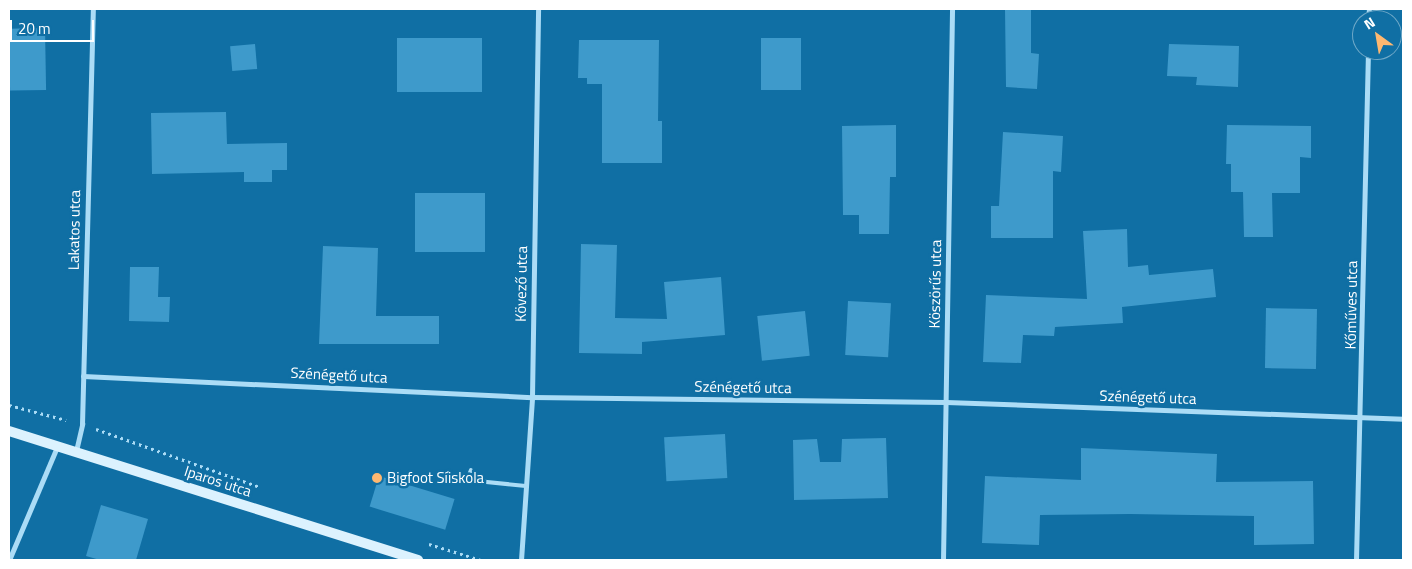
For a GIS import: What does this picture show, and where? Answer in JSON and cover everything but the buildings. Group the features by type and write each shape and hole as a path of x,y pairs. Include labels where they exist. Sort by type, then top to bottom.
{"street":[{"name":"Lakatos utca","path":"76,451 82,424 93,9"},
{"name":"Kövező utca","path":"521,560 532,397 538,9"},
{"name":"Köszörűs utca","path":"943,560 952,9"},
{"name":"Kőműves utca","path":"1356,560 1361,419 1368,60"},
{"name":"Szénégető utca","path":"83,376 532,397 946,402 1361,419 1403,419"},
{"name":"Iparos utca","path":"9,432 76,451 418,560"},
{"path":"9,560 57,447"}],"lane":[{"path":"470,470 468,480 526,486"}],"path":[{"path":"9,405 82,424 269,491"},
{"path":"426,543 481,560"}],"place":[{"name":"Bigfoot Síiskola","path":"377,478"}]}
